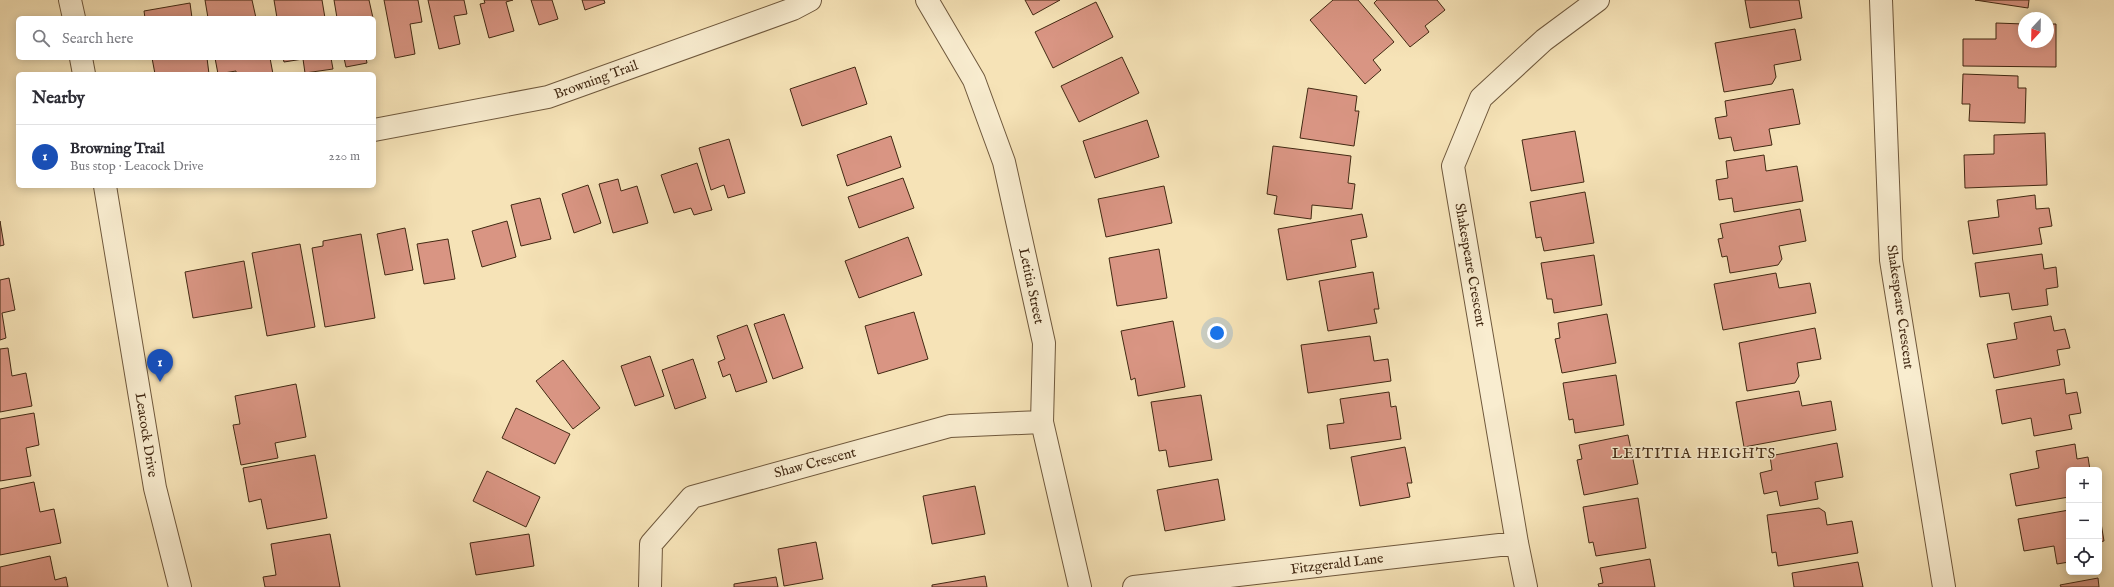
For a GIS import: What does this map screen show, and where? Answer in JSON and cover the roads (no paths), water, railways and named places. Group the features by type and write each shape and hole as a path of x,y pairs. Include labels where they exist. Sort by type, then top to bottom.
{"street":[{"path":"70,0 74,16"},
{"name":"Browning Trail","path":"376,130 548,97 792,9 810,0"},
{"name":"Letitia Street","path":"928,0 974,80 1004,162 1044,343 1042,422 1080,587"},
{"name":"Shakespeare Crescent","path":"1526,587 1517,543 1453,166 1482,98 1544,40 1598,0"},
{"name":"Shakespeare Crescent","path":"1881,0 1891,260 1944,587"},
{"path":"81,60 84,72"},
{"name":"Leacock Drive","path":"105,188 155,488 180,587"},
{"name":"Shaw Crescent","path":"650,587 651,544 692,497 950,426 1042,422"},
{"name":"Fitzgerald Lane","path":"1134,587 1517,543"}],"place":[{"name":"Browning Trail","path":"160,382"}],"district":[{"name":"LEITITIA HEIGHTS","path":"1694,453"}]}
